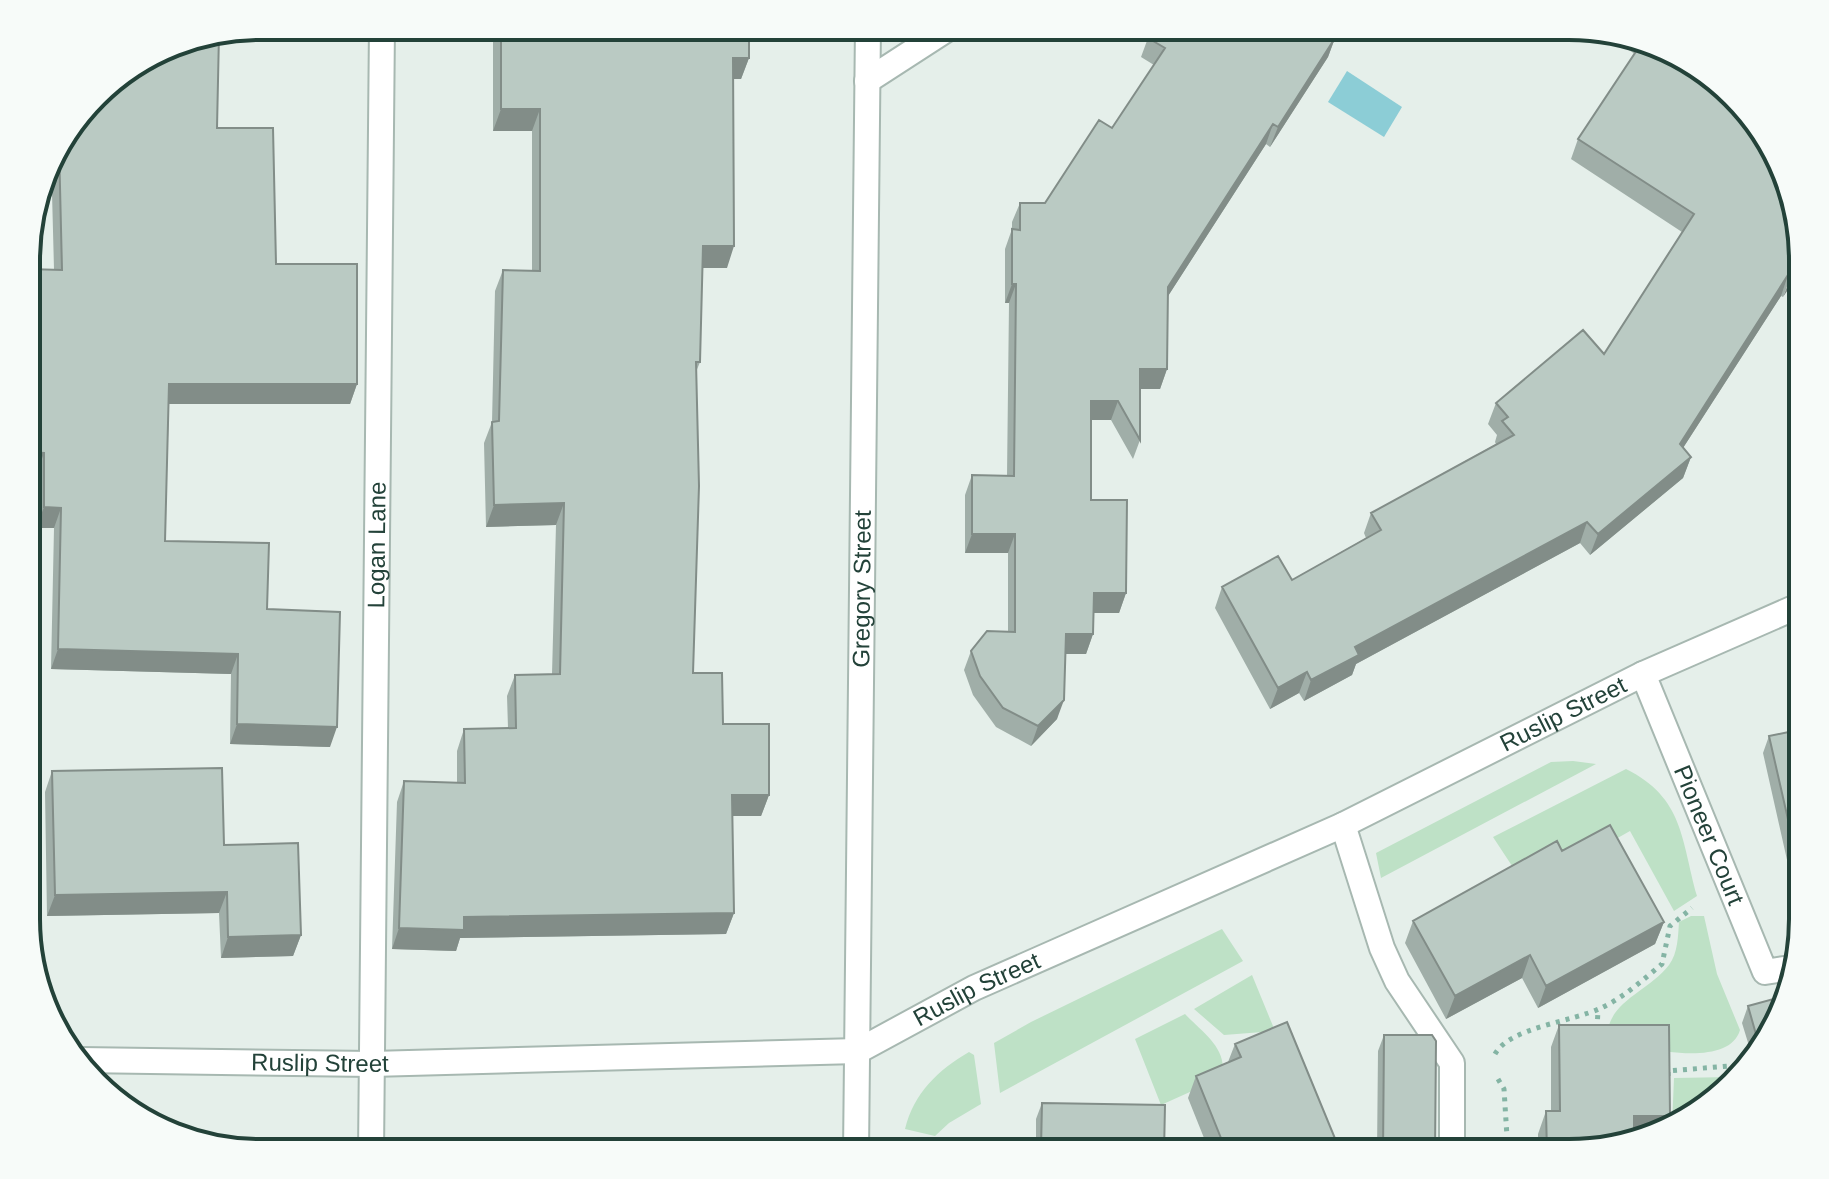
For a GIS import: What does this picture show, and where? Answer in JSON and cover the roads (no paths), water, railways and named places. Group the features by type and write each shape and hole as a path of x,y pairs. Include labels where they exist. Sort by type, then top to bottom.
{"street":[{"name":"Logan Lane","path":"371,1139 382,40"},
{"name":"Gregory Street","path":"856,1139 868,40"},
{"path":"867,81 930,40"},
{"name":"Ruslip Street","path":"91,1060 372,1064 858,1051 974,988 1343,825 1643,674 1789,610"},
{"name":"Pioneer Court","path":"1643,674 1765,972 1783,969"},
{"path":"1343,825 1382,948 1397,981 1452,1063 1452,1139"}],"water":[{"path":"1347,71 1402,107 1384,137 1328,102"}]}
